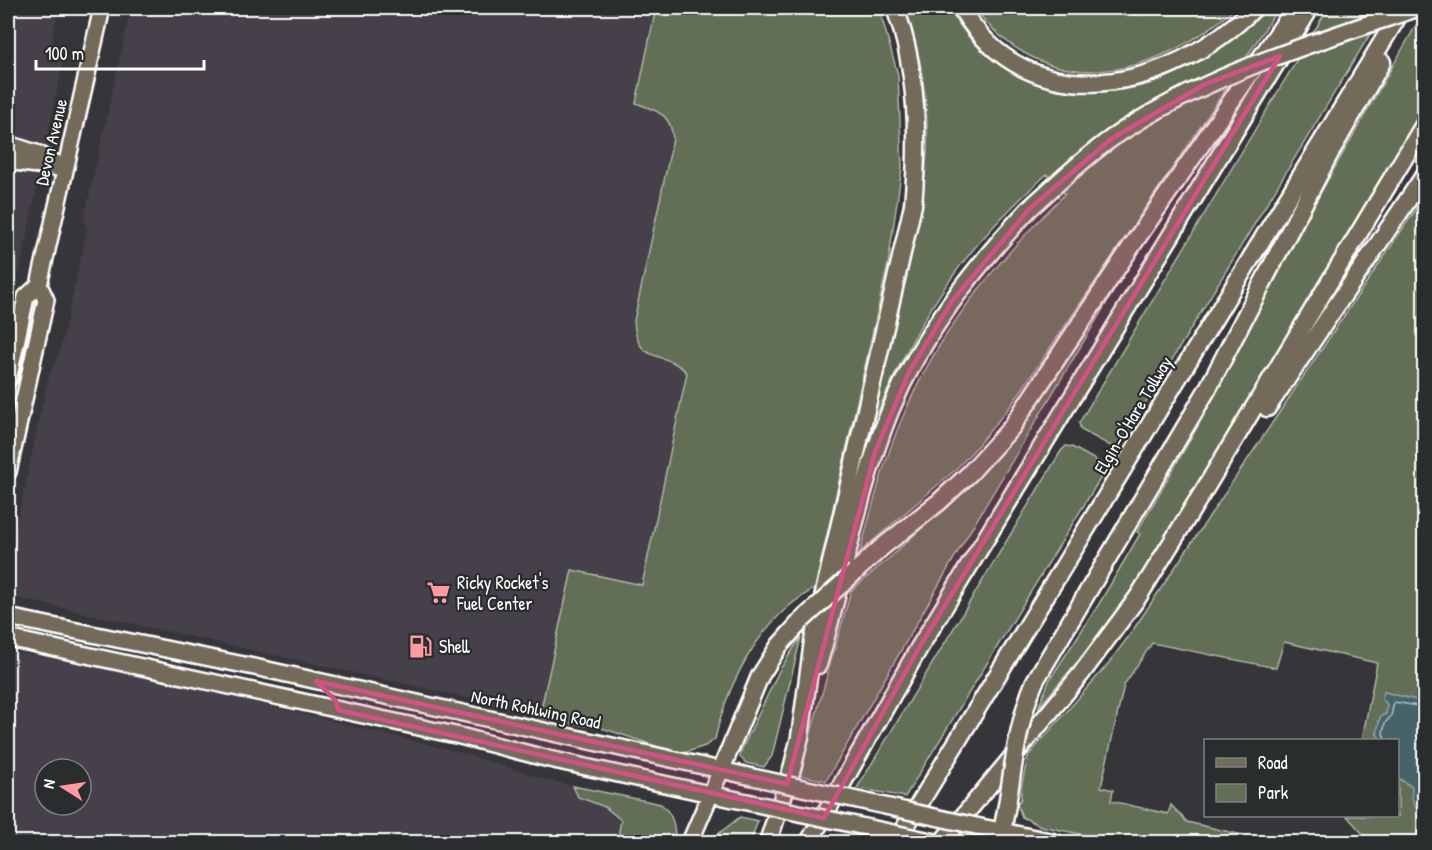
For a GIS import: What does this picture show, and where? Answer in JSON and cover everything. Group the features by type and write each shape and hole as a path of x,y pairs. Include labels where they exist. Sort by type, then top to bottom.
{"highway":[{"path":"803,718 813,641 913,205 917,165 914,93 910,62 895,8"},
{"path":"961,8 986,40 1009,59 1036,72 1058,79 1088,84 1122,81 1154,73 1214,40 1254,8"},
{"path":"721,770 760,676 779,646 802,620 855,572 969,474 1011,428 1145,226 1295,8"},
{"path":"810,843 925,638 1310,8"},
{"name":"Elgin-O'Hare Tollway","path":"896,843 1403,8"},
{"path":"1001,837 1020,726 1026,701 1035,681 1207,390 1329,155 1399,31 1409,8"},
{"path":"768,843 792,769 803,718 875,452 891,410 928,338 952,301 988,254 1029,209 1076,167 1111,139 1148,115 1204,84 1417,8"},
{"path":"942,843 1106,642 1138,597 1425,125"},
{"path":"1206,487 1243,444 1348,286 1425,176"}],"main road":[{"name":"Devon Avenue","path":"8,380 26,297 39,285 102,8"},
{"path":"8,144 39,154 65,168"},
{"path":"8,161 21,165 65,168"},
{"name":"Devon Avenue","path":"8,472 46,300 39,285"},
{"name":"North Rohlwing Road","path":"8,617 451,710 976,826 1001,837 1055,843"},
{"path":"8,638 314,705 336,704 549,759 936,843"},
{"path":"316,681 336,704"},
{"path":"336,704 342,695 410,710 451,710"},
{"path":"690,843 721,770"}],"highlighted area":[{"path":"1280,56 919,648 824,818 338,710 336,701 316,681 787,784 875,452 909,372 952,301 1029,209 1111,139 1205,84"}],"shaded area":[{"path":"8,8 58,8 52,40 63,61 8,326"},
{"path":"131,8 656,8 636,103 662,114 672,125 673,139 634,321 650,355 679,365 687,373 642,586 572,570 539,718 460,696 8,596 8,563 49,375 60,351 87,231 84,219"},
{"path":"8,651 125,671 455,751 573,786 578,797 605,807 621,820 617,842 8,842"}],"green space":[{"path":"656,8 879,8 898,75 902,167 888,264 815,588 791,604 751,650 725,703 715,739 705,746 684,753 605,729 539,718 572,570 642,585 687,373 670,361 646,352 636,336 634,321 673,139 672,130 662,114 636,103"},
{"path":"905,8 949,8 965,32 984,52 1007,68 1032,80 1058,88 1086,91 1114,91 1142,86 1165,78 1227,43 1250,22 1263,15 1274,15 1012,404 955,470 860,552 889,453 916,388 933,357 971,299 1015,246 1065,194 1047,174 1000,220 967,258 934,303 906,352 870,429 910,260 926,170 925,97 920,60"},
{"path":"974,8 1103,8 1137,15 1138,8 1236,8 1204,32 1171,51 1136,65 1102,71 1068,69 1035,58 1003,38"},
{"path":"1328,8 1386,8 1120,445 1111,446 1081,430 1079,423"},
{"path":"1424,11 1424,109 1139,579 1094,642 1038,708 1050,679 1099,604 1140,534 1137,532 1201,421 1320,194"},
{"path":"1424,197 1424,702 1384,692 1387,704 1386,714 1380,717 1377,734 1380,739 1362,739 1377,663 1284,642 1276,668 1152,643 1124,685 1101,787 1113,790 1111,801 1168,814 1171,805 1187,822 1272,842 1119,842 1041,826 1022,817 1017,804 1021,799 1028,756 1108,664"},
{"path":"1133,259 957,553 826,781 799,775 851,591 980,473 1029,414"},
{"path":"1066,446 1101,463 1103,474 905,797 857,788 1061,451"},
{"path":"801,637 772,756 764,767 746,763 740,757 741,751 780,669"},
{"path":"1399,779 1412,787 1418,811 1424,814 1424,842 1370,842 1348,817 1399,817"},
{"path":"573,786 661,804 673,821 674,842 617,842 621,820 605,807 578,797"},
{"path":"740,817 758,821 750,842 708,842"}],"water":[{"path":"1384,692 1424,702 1424,814 1417,809 1414,803 1412,787 1399,779 1399,739 1380,739 1377,734 1380,717 1386,714 1387,704 1382,699"}],"place":[{"name":"Ricky Rocket's Fuel Center","path":"439,592"},
{"name":"Shell","path":"421,646"}]}
